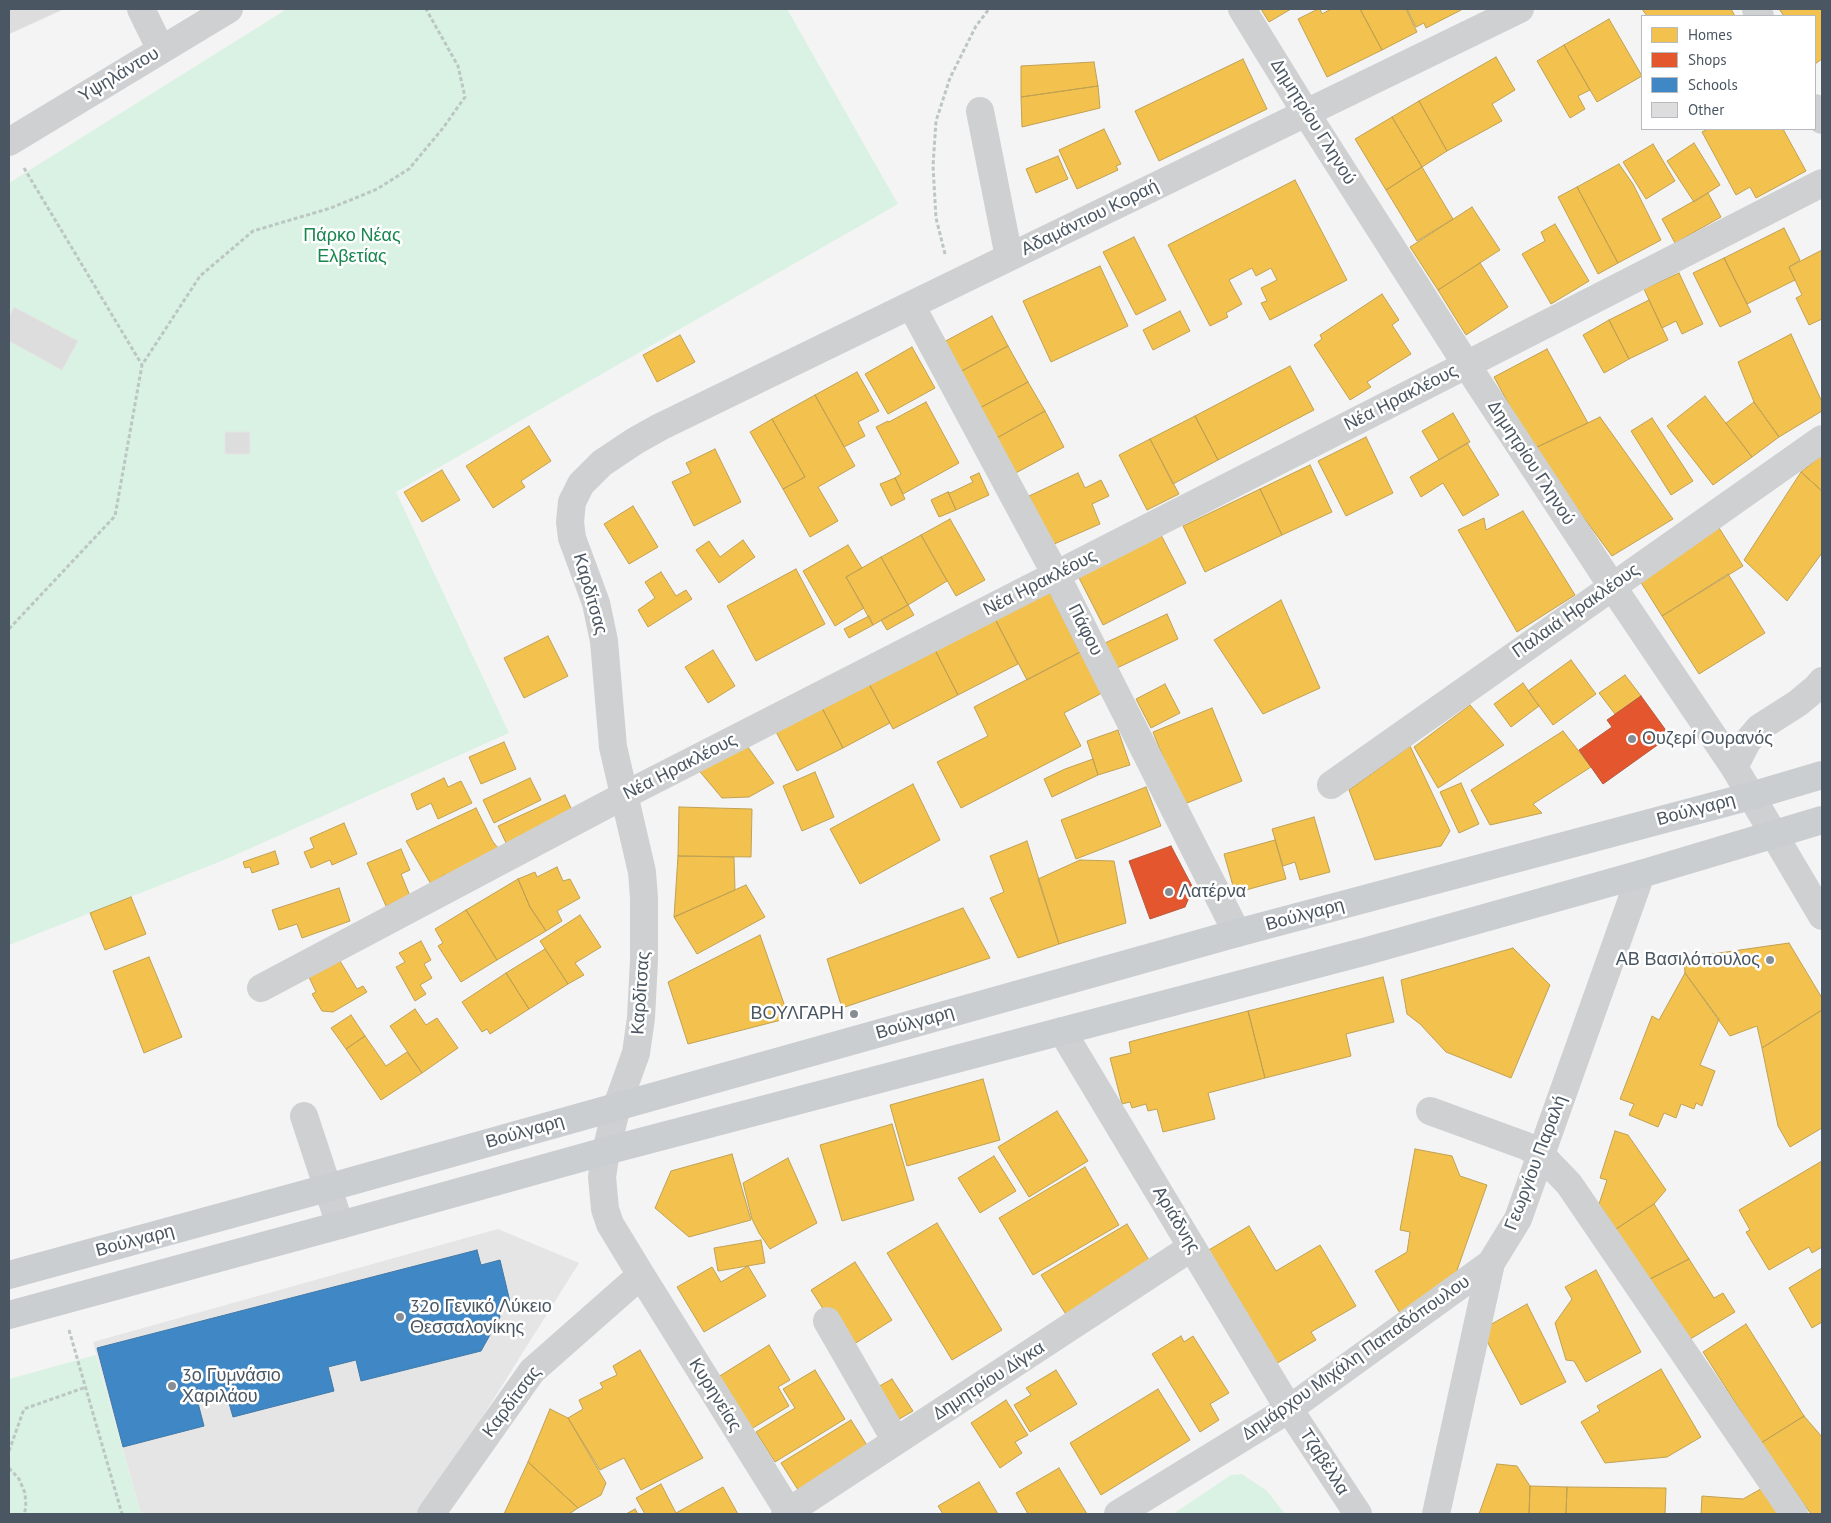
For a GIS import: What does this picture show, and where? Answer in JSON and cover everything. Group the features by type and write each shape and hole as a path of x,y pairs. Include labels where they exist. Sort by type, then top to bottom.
{"main road":[{"name":"Βούλγαρη","path":"9,1275 328,1188 1237,933 1751,796 1822,775"},
{"path":"9,1315 606,1151 1358,953 1641,874 1822,820"}],"street":[{"path":"141,9 161,50"},
{"name":"Υψηλάντου","path":"9,142 229,9"},
{"name":"Δημητρίου Γληνού","path":"1242,9 1466,364 1734,767 1822,916"},
{"name":"Αδαμάντιου Κοραή","path":"660,427 1520,9"},
{"path":"980,111 1009,257"},
{"name":"Νέα Ηρακλέους","path":"261,988 625,795 1822,183"},
{"name":"Πάφου","path":"911,305 1056,575 1237,933"},
{"name":"Καρδίτσας","path":"431,1514 532,1371 641,1275 610,1224 605,1209 602,1177 606,1151 618,1106 636,1053 641,1018 644,960 642,872 613,747 604,641 596,603 572,538 570,522 572,502 581,484 602,463 660,427"},
{"name":"Παλαιά Ηρακλέους","path":"1331,785 1822,439"},
{"path":"1734,767 1747,742 1759,728 1798,703 1822,681"},
{"name":"Γεωργίου Παραλή","path":"1436,1514 1492,1263 1518,1219 1641,874"},
{"name":"Αριάδνης","path":"1062,1031 1289,1409"},
{"path":"1430,1111 1526,1146 1541,1155 1569,1184 1794,1514"},
{"path":"304,1116 340,1225"},
{"name":"Δημητρίου Δίγκα","path":"788,1514 1192,1247"},
{"name":"Δημάρχου Μιχάλη Παπαδόπουλου","path":"1118,1514 1289,1409 1492,1263"},
{"name":"Κυρηνείας","path":"641,1275 788,1514"},
{"path":"828,1321 896,1441"},
{"name":"Τζαβέλλα","path":"1289,1409 1358,1514"}],"path":[{"path":"9,629 115,516 142,365 200,276 253,231 331,208 377,189 409,169 443,128 465,97 458,66 426,9"},
{"path":"952,285 936,218 932,166 936,121 950,78 976,26 989,9"},
{"path":"9,142 142,365"},
{"path":"61,1301 122,1514"},
{"path":"9,1450 24,1409 86,1387"},
{"path":"9,1468 19,1479 25,1493 26,1507 24,1514"}],"shaded area":[{"path":"498,1229 579,1263 446,1475 418,1514 141,1514 93,1342"}],"green space":[{"name":"Πάρκο Νέας Ελβετίας","path":"287,9 787,9 898,204 396,492 509,733 224,860 9,945 9,183"},
{"path":"96,1355 141,1514 9,1514 9,1379"},
{"path":"1242,1474 1267,1491 1285,1514 1173,1514 1231,1475"}],"building: Homes":[{"path":"1261,9 1291,9 1269,22"},
{"path":"1320,9 1322,14 1331,9 1360,9 1382,50 1327,77 1298,19"},
{"path":"1360,9 1406,9 1417,32 1382,50"},
{"path":"1407,9 1463,9 1426,28 1424,23 1416,27"},
{"path":"1642,9 1731,9 1734,15 1646,15"},
{"path":"1779,9 1822,9 1822,59 1816,63 1816,15 1783,15"},
{"path":"1609,19 1641,77 1597,102 1564,45"},
{"path":"1564,45 1590,90 1578,96 1585,109 1570,118 1537,61"},
{"path":"1496,57 1515,90 1492,104 1502,121 1447,151 1419,101"},
{"path":"1243,59 1267,109 1159,161 1135,111"},
{"path":"1094,62 1098,86 1021,97 1021,66"},
{"path":"1098,86 1100,108 1022,127 1021,97"},
{"path":"1419,101 1447,151 1422,167 1392,117"},
{"path":"1392,117 1422,167 1386,190 1355,139"},
{"path":"1104,129 1121,164 1116,166 1118,170 1077,189 1059,150"},
{"path":"1706,130 1784,130 1806,171 1756,198 1750,187 1736,195 1702,132"},
{"path":"1694,143 1720,185 1694,202 1667,161"},
{"path":"1653,144 1675,181 1646,199 1623,162"},
{"path":"1058,156 1068,179 1036,193 1026,169"},
{"path":"1619,164 1633,184 1661,240 1618,263 1577,187"},
{"path":"1422,167 1453,219 1417,241 1386,190"},
{"path":"1295,180 1347,280 1270,320 1261,303 1267,301 1261,288 1277,280 1271,268 1256,276 1252,268 1229,280 1242,304 1226,313 1228,317 1210,326 1168,245"},
{"path":"1577,187 1618,263 1598,274 1558,197"},
{"path":"1708,193 1721,217 1675,243 1662,219"},
{"path":"1472,207 1500,250 1438,290 1410,247"},
{"path":"1555,224 1589,281 1551,304 1522,254 1545,241 1541,232"},
{"path":"1784,228 1800,260 1789,267 1795,280 1747,304 1724,258"},
{"path":"1134,237 1166,300 1136,315 1103,252"},
{"path":"1822,250 1822,319 1809,325 1796,298 1802,295 1789,267"},
{"path":"1724,258 1751,312 1720,327 1693,273"},
{"path":"1480,263 1508,307 1466,335 1438,290"},
{"path":"1100,266 1128,326 1051,362 1023,301"},
{"path":"1679,273 1703,324 1682,334 1676,321 1662,328 1644,289"},
{"path":"1382,294 1399,320 1392,325 1411,354 1367,382 1371,387 1350,400 1314,345 1322,339 1320,335"},
{"path":"1649,300 1668,340 1629,359 1609,320"},
{"path":"1180,311 1190,331 1153,350 1143,330"},
{"path":"992,316 1008,346 958,373 942,343"},
{"path":"1609,320 1629,359 1604,373 1583,335"},
{"path":"1791,334 1822,402 1822,411 1779,437 1754,402 1738,362"},
{"path":"680,335 695,362 657,382 643,355"},
{"path":"1008,346 1028,382 978,409 958,373"},
{"path":"912,347 935,388 888,414 865,374"},
{"path":"1547,349 1588,423 1533,449 1494,377"},
{"path":"1290,366 1314,410 1218,460 1195,416"},
{"path":"857,372 879,411 858,422 865,436 844,447 815,395"},
{"path":"1028,382 1045,411 995,439 978,409"},
{"path":"815,395 855,466 818,487 838,521 810,537 783,489 805,477 772,419"},
{"path":"1705,396 1752,457 1713,485 1667,426"},
{"path":"926,402 959,463 903,494 895,478 901,474 876,427"},
{"path":"1754,402 1779,437 1752,457 1726,423"},
{"path":"1045,411 1064,447 1014,474 995,439"},
{"path":"1453,413 1470,442 1439,460 1422,431"},
{"path":"1195,416 1218,460 1173,484 1150,439"},
{"path":"1600,417 1673,519 1612,556 1533,449"},
{"path":"1652,418 1693,481 1671,495 1631,431"},
{"path":"772,419 805,477 783,489 750,432"},
{"path":"529,426 551,461 521,481 525,487 493,508 466,466"},
{"path":"1366,437 1393,493 1346,516 1318,461"},
{"path":"1150,439 1179,494 1147,510 1119,455"},
{"path":"1467,443 1499,495 1463,516 1443,483 1421,497 1410,477"},
{"path":"715,449 741,502 694,526 672,482 691,473 686,463"},
{"path":"1822,455 1822,491 1801,472"},
{"path":"1310,465 1332,512 1282,535 1260,489"},
{"path":"442,470 460,500 422,522 404,492"},
{"path":"1801,472 1822,491 1822,553 1787,601 1744,560"},
{"path":"979,473 989,495 956,510 948,492 950,493 973,482 970,477"},
{"path":"1078,473 1085,488 1101,480 1109,496 1092,504 1100,524 1052,545 1029,496"},
{"path":"895,478 905,499 891,506 880,484"},
{"path":"1260,489 1282,535 1205,572 1183,526"},
{"path":"948,492 956,510 939,517 931,500"},
{"path":"633,506 658,547 629,564 604,524"},
{"path":"1523,511 1575,595 1517,632 1458,530 1484,518 1486,530"},
{"path":"950,519 985,580 956,596 921,535"},
{"path":"1716,523 1743,566 1662,616 1635,573"},
{"path":"921,535 947,581 908,605 881,557"},
{"path":"1161,535 1186,583 1103,625 1078,576"},
{"path":"743,540 755,557 719,583 696,550 709,541 720,557"},
{"path":"848,545 862,568 846,577 864,608 835,626 803,571"},
{"path":"881,557 908,605 873,625 846,577"},
{"path":"796,569 825,624 756,661 727,606"},
{"path":"661,572 676,596 686,590 692,599 648,627 638,610 655,598 645,582"},
{"path":"1728,574 1765,633 1699,674 1662,616"},
{"path":"1047,587 1080,652 1027,680 993,615"},
{"path":"1281,600 1320,688 1263,714 1214,640"},
{"path":"908,605 914,615 887,630 881,620"},
{"path":"1167,614 1178,639 1117,668 1105,643"},
{"path":"993,615 1018,664 958,695 933,646"},
{"path":"869,616 873,625 849,638 844,629"},
{"path":"548,636 568,676 524,698 504,658"},
{"path":"933,646 958,695 893,729 867,680"},
{"path":"713,650 735,686 708,703 685,667"},
{"path":"1080,652 1102,693 1064,713 1081,746 961,808 937,762 988,736 974,707"},
{"path":"1571,660 1596,694 1553,725 1528,691"},
{"path":"1625,675 1641,696 1615,714 1599,693"},
{"path":"867,680 890,723 843,748 820,704"},
{"path":"1523,683 1539,706 1511,727 1494,704"},
{"path":"1165,684 1180,713 1151,728 1136,699"},
{"path":"820,704 843,748 797,771 774,728"},
{"path":"1470,705 1504,745 1438,788 1414,747"},
{"path":"1212,708 1242,781 1182,805 1153,732"},
{"path":"1118,730 1130,765 1098,775 1087,741"},
{"path":"1563,731 1591,767 1533,804 1542,813 1490,825 1471,790"},
{"path":"742,739 774,783 749,797 722,798 696,767"},
{"path":"504,742 516,769 481,784 469,757"},
{"path":"1410,746 1450,831 1441,846 1375,860 1349,790"},
{"path":"1093,759 1098,775 1052,797 1044,779"},
{"path":"815,772 834,817 802,831 783,786"},
{"path":"444,778 448,787 461,781 472,803 438,819 431,803 417,810 411,794"},
{"path":"530,778 541,800 494,823 483,800"},
{"path":"1461,783 1479,824 1459,833 1440,792"},
{"path":"913,784 940,840 860,884 830,829"},
{"path":"1146,787 1161,826 1076,859 1061,820"},
{"path":"565,795 576,819 509,849 498,826"},
{"path":"679,807 752,809 751,857 678,856"},
{"path":"476,808 493,842 499,849 448,875 444,875 431,884 406,841"},
{"path":"1314,817 1330,872 1300,880 1295,862 1283,866 1272,829"},
{"path":"344,823 357,854 332,865 330,860 311,868 304,852 314,848 310,838"},
{"path":"1275,840 1286,879 1235,893 1224,854"},
{"path":"1027,841 1059,944 1018,958 990,898 1004,892 990,856"},
{"path":"401,849 410,870 401,874 410,896 386,906 367,863"},
{"path":"275,851 279,864 252,873 250,867 245,868 243,862"},
{"path":"678,856 734,857 735,890 674,917"},
{"path":"1080,860 1114,861 1126,923 1059,944 1038,879"},
{"path":"557,867 563,881 570,879 580,898 557,911 562,921 546,931 530,907 518,879 535,872 537,877"},
{"path":"518,879 530,907 546,931 497,960 466,910"},
{"path":"746,885 765,917 697,954 674,917"},
{"path":"339,888 350,921 302,938 297,924 279,930 272,910"},
{"path":"131,897 146,934 105,950 90,913"},
{"path":"963,908 990,958 842,1008 827,959"},
{"path":"466,910 497,960 461,982 438,946 443,943 435,929"},
{"path":"580,915 601,947 575,963 584,975 568,984 540,941"},
{"path":"760,935 789,1018 688,1044 668,982"},
{"path":"421,941 431,960 424,964 432,978 420,985 426,994 415,1001 396,967 405,962 399,953"},
{"path":"1789,943 1822,998 1822,1010 1762,1048 1757,1026 1730,1036 1685,973 1684,958"},
{"path":"1513,948 1550,985 1511,1078 1446,1052 1420,1024 1407,1014 1401,980"},
{"path":"545,949 568,984 529,1009 506,973"},
{"path":"149,957 182,1037 144,1053 113,971"},
{"path":"340,961 357,989 363,986 367,992 333,1012 322,1011 312,994 316,992 309,977"},
{"path":"506,973 529,1009 490,1034 487,1029 482,1032 462,1002"},
{"path":"1685,973 1719,1019 1700,1065 1715,1071 1702,1106 1696,1103 1694,1109 1681,1104 1676,1118 1664,1113 1658,1127 1629,1115 1634,1104 1620,1099 1652,1016 1659,1020"},
{"path":"1383,977 1394,1022 1346,1034 1351,1056 1265,1078 1248,1011"},
{"path":"415,1009 426,1025 437,1018 458,1048 422,1073 390,1026"},
{"path":"1822,1010 1822,1128 1790,1147 1778,1126 1762,1048"},
{"path":"1248,1011 1265,1078 1208,1093 1215,1119 1163,1132 1157,1109 1148,1111 1146,1104 1132,1108 1130,1102 1122,1104 1110,1058 1131,1053 1129,1042"},
{"path":"351,1015 365,1036 346,1049 331,1028"},
{"path":"365,1036 386,1066 407,1052 422,1073 381,1100 346,1049"},
{"path":"983,1079 1000,1140 907,1166 890,1105"},
{"path":"1057,1111 1088,1161 1029,1197 998,1147"},
{"path":"892,1124 914,1200 842,1221 820,1145"},
{"path":"1615,1131 1628,1135 1666,1190 1654,1204 1616,1229 1599,1204 1607,1180 1600,1178"},
{"path":"1415,1149 1452,1156 1460,1176 1487,1185 1449,1293 1404,1320 1375,1271 1407,1252 1410,1232 1400,1230"},
{"path":"732,1154 751,1220 689,1237 655,1208 671,1171"},
{"path":"994,1156 1016,1191 980,1213 958,1178"},
{"path":"788,1158 817,1223 770,1249 752,1219 743,1183"},
{"path":"1822,1161 1822,1247 1812,1253 1809,1247 1769,1270 1746,1232 1750,1230 1739,1210"},
{"path":"1085,1167 1119,1225 1033,1275 999,1218"},
{"path":"1654,1204 1689,1259 1648,1280 1616,1229"},
{"path":"937,1223 1002,1330 952,1360 887,1253"},
{"path":"1127,1224 1152,1265 1067,1316 1041,1275"},
{"path":"1249,1226 1276,1271 1320,1245 1356,1306 1311,1332 1316,1340 1274,1365 1207,1251"},
{"path":"761,1240 765,1263 718,1271 714,1248"},
{"path":"1689,1259 1714,1298 1723,1293 1735,1312 1687,1341 1648,1280"},
{"path":"855,1262 892,1320 848,1348 811,1290"},
{"path":"748,1266 766,1296 704,1332 677,1287 712,1267 721,1282"},
{"path":"1822,1268 1822,1322 1812,1328 1789,1288"},
{"path":"1596,1270 1641,1352 1586,1382 1574,1361 1566,1360 1555,1323 1572,1299 1565,1287"},
{"path":"1527,1304 1566,1382 1521,1405 1481,1330"},
{"path":"1746,1324 1804,1416 1761,1443 1703,1352"},
{"path":"1181,1336 1184,1342 1193,1336 1229,1393 1210,1404 1219,1420 1200,1432 1152,1354"},
{"path":"769,1345 790,1380 778,1387 789,1406 748,1431 715,1379"},
{"path":"640,1350 703,1458 641,1490 624,1458 600,1470 568,1418 583,1409 579,1400 603,1388 600,1383 617,1375 613,1366"},
{"path":"1661,1369 1701,1437 1667,1457 1605,1463 1581,1422 1600,1411 1597,1406"},
{"path":"815,1370 845,1419 775,1462 756,1432 795,1408 783,1389"},
{"path":"1056,1370 1077,1404 1030,1432 1014,1405 1031,1395 1026,1388"},
{"path":"892,1379 913,1411 896,1421 874,1389"},
{"path":"1158,1389 1190,1440 1101,1495 1070,1443"},
{"path":"1006,1400 1028,1435 1015,1442 1022,1453 1000,1468 971,1423"},
{"path":"550,1409 568,1418 606,1483 601,1495 578,1508 528,1462"},
{"path":"1804,1416 1822,1437 1822,1514 1811,1514 1761,1443"},
{"path":"851,1420 870,1450 800,1493 781,1463"},
{"path":"528,1462 578,1508 569,1514 504,1514"},
{"path":"1497,1464 1517,1466 1530,1486 1529,1514 1479,1514"},
{"path":"1059,1468 1087,1514 1028,1514 1016,1493"},
{"path":"979,1482 998,1514 943,1514 938,1506"},
{"path":"661,1484 676,1513 723,1487 738,1514 645,1514 636,1498"},
{"path":"1530,1486 1567,1487 1566,1514 1529,1514"},
{"path":"1766,1486 1782,1514 1701,1514 1702,1496 1743,1499"},
{"path":"1567,1487 1666,1488 1665,1514 1566,1514"},
{"path":"635,1509 638,1514 626,1514"}],"building: Shops":[{"path":"1641,696 1670,736 1603,784 1579,750 1612,727 1607,720"},
{"path":"1171,846 1193,888 1185,907 1150,919 1129,861"}],"building: Schools":[{"path":"477,1250 481,1265 500,1260 511,1306 498,1309 500,1317 481,1351 361,1381 356,1360 328,1367 334,1391 233,1417 227,1396 198,1403 204,1426 123,1447 97,1348"}],"building: Other":[{"path":"9,9 64,9 9,34"},
{"path":"14,307 78,341 62,370 9,341 9,317"},
{"path":"225,432 250,432 250,454 225,454"}],"place":[{"name":"Ουζερί Ουρανός","path":"1632,739"},
{"name":"Λατέρνα","path":"1169,892"},
{"name":"ΑΒ Βασιλόπουλος","path":"1770,960"},
{"name":"ΒΟΥΛΓΑΡΗ","path":"854,1014"},
{"name":"32ο Γενικό Λύκειο Θεσσαλονίκης","path":"400,1317"},
{"name":"3ο Γυμνάσιο Χαριλάου","path":"172,1386"}]}
